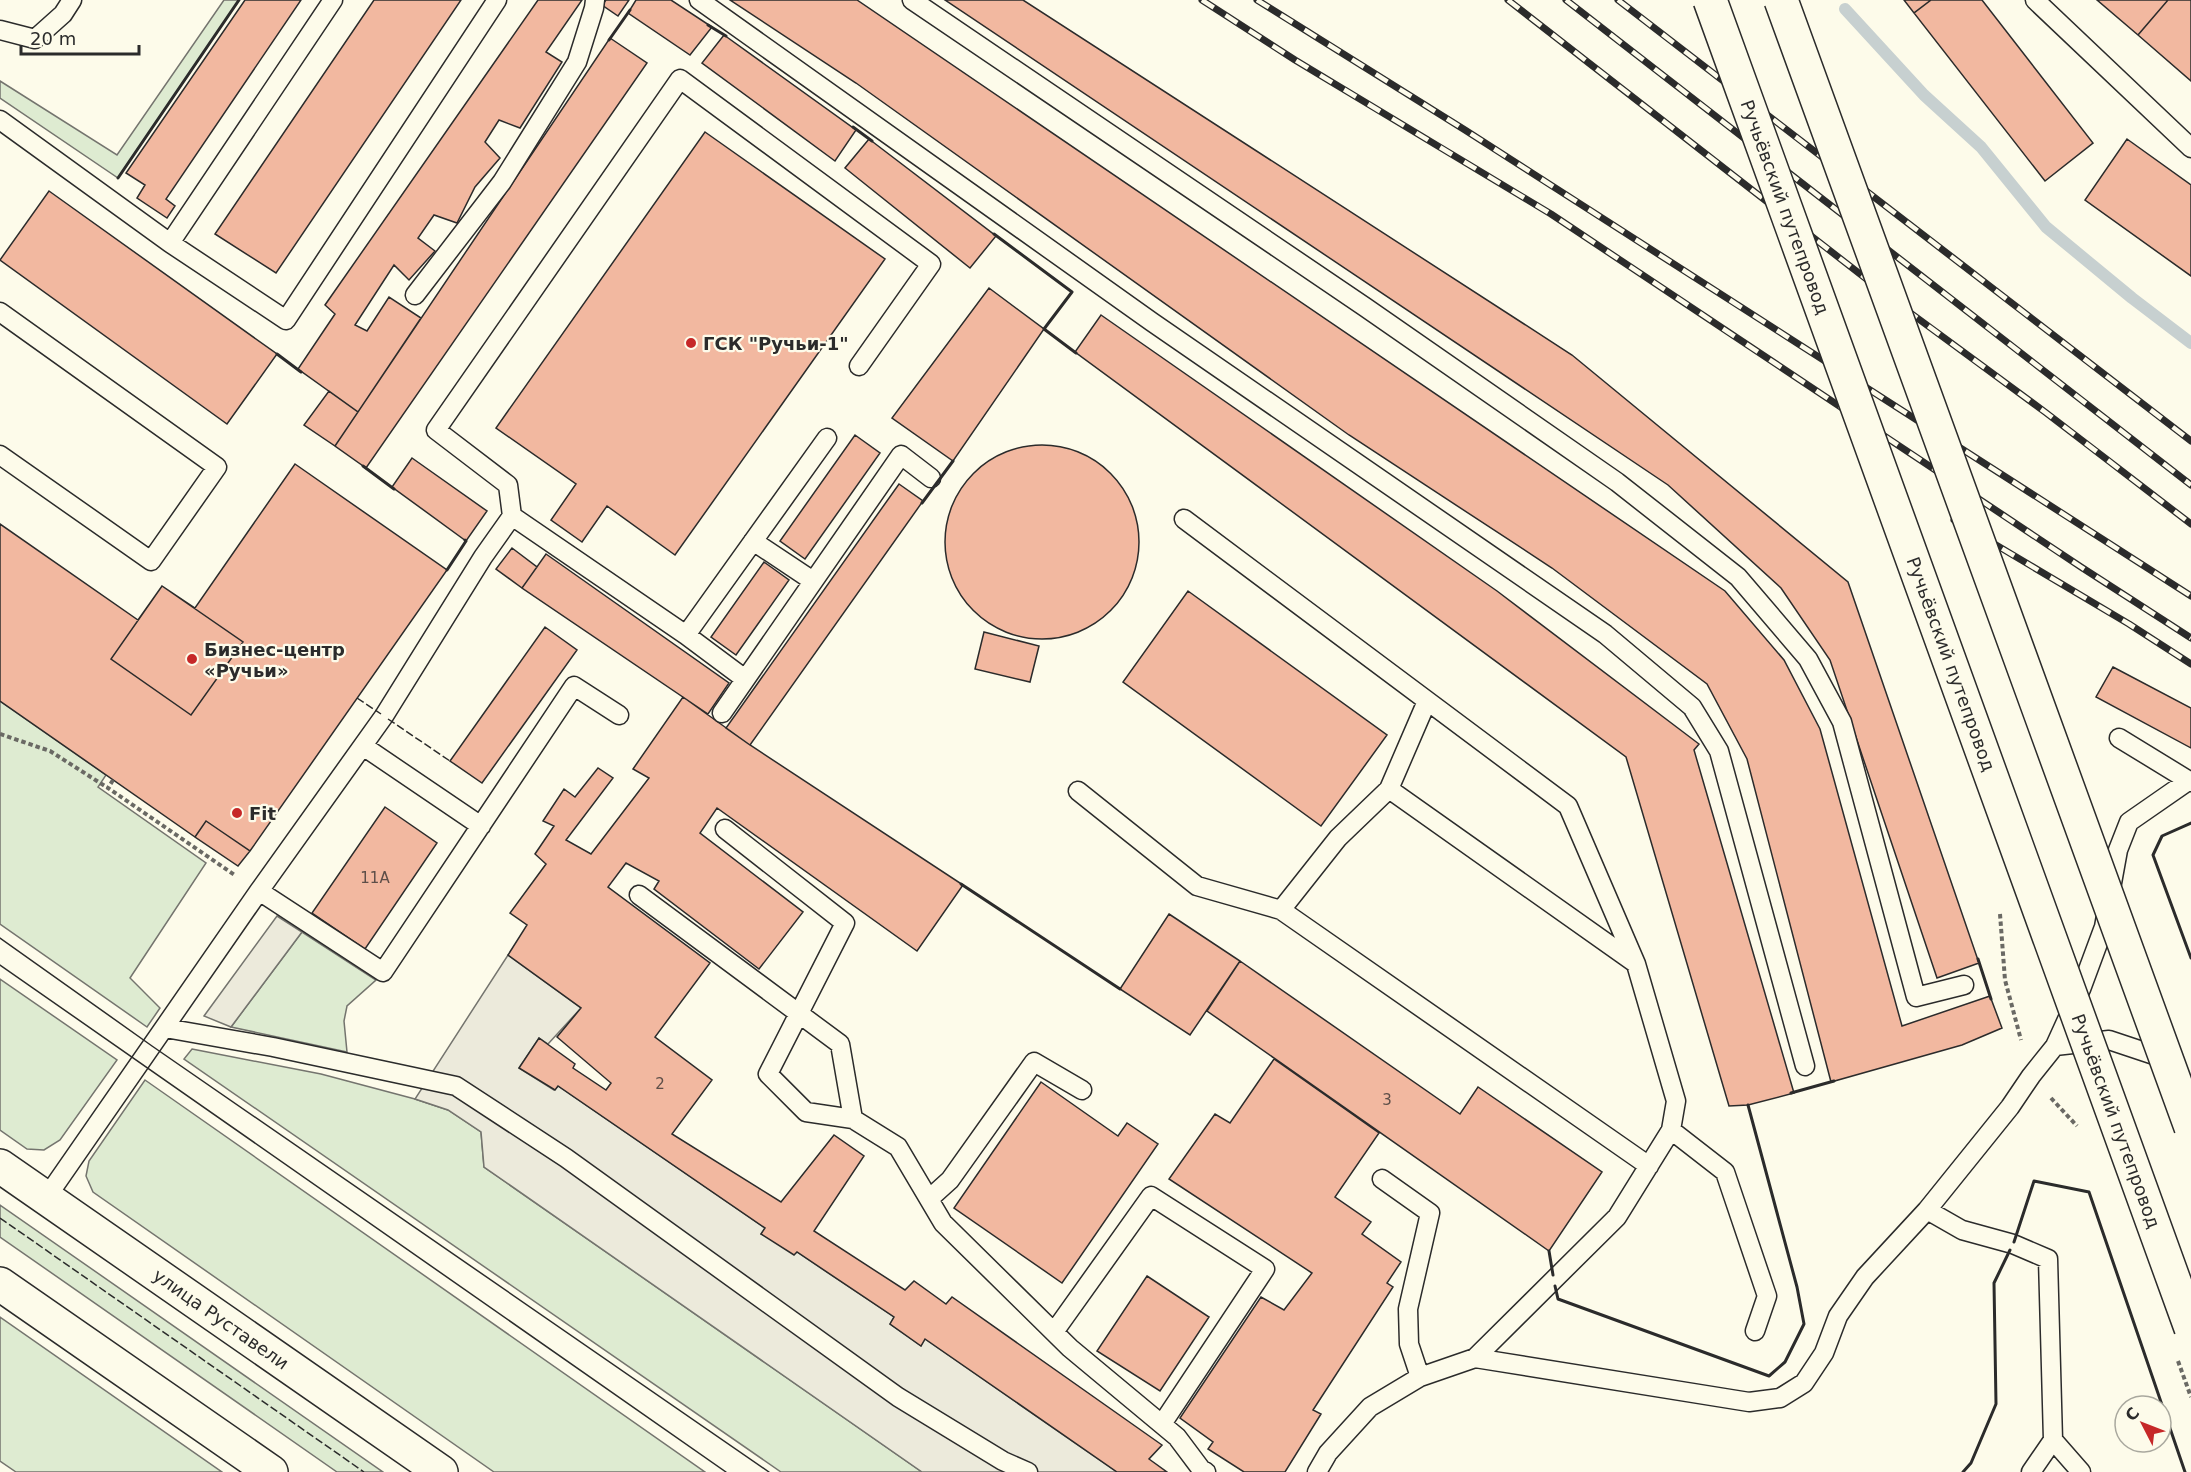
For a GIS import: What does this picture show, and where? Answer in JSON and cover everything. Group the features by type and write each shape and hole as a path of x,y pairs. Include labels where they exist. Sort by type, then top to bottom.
{"main road":[{"name":"Ручьёвский путепровод","path":"1710,0 2191,1328"},
{"path":"1781,0 2191,1127"},
{"name":"улица Руставели","path":"0,1166 441,1472"},
{"path":"0,1284 271,1472"}],"lane":[{"path":"0,30 35,39 63,14 72,0"},
{"path":"170,243 333,0"},
{"path":"0,120 170,243 285,320 497,0"},
{"path":"415,295 501,182 577,62 595,0"},
{"path":"699,0 1152,322 1605,634 1692,707 1719,751 1805,1066"},
{"path":"912,0 1355,300 1617,482 1738,577 1808,659 1842,722 1916,997 1964,985"},
{"path":"2035,0 2191,148"},
{"path":"46,1198 259,891 384,716 483,557 512,516 508,485 436,430 680,79 931,264 859,366"},
{"path":"0,312 217,467 151,561 0,455"},
{"path":"686,635 827,438"},
{"path":"722,712 901,455 931,478"},
{"path":"512,516 686,635 745,679"},
{"path":"1184,519 1568,806 1636,964 1676,1101 1671,1130 1617,1217 1475,1358 1420,1377 1370,1407 1328,1453 1317,1472"},
{"path":"753,541 813,581"},
{"path":"259,891 383,972 574,686 619,714"},
{"path":"1281,910 1338,838 1389,789 1427,701"},
{"path":"1475,1358 1749,1402 1780,1398 1804,1383 1824,1353 1838,1316 1865,1277 1927,1210 2010,1107 2055,1046 2081,989 2104,927 2118,850 2128,822 2190,782 2119,738"},
{"path":"363,746 481,826"},
{"path":"1389,789 1636,964"},
{"path":"1078,791 1197,886 1281,910 1649,1166"},
{"path":"725,830 845,923 768,1074 806,1112 853,1119 898,1147 943,1223 1054,1332 1177,1437 1201,1469 1206,1472"},
{"path":"639,896 840,1044 853,1119"},
{"path":"165,1028 273,1047 456,1086 566,1158 898,1397 1003,1461 1028,1472"},
{"path":"2055,1046 2109,1040 2178,1063 2191,1082"},
{"path":"928,1199 950,1180 1034,1062 1082,1090"},
{"path":"1671,1130 1725,1173 1767,1296 1755,1330"},
{"path":"1382,1179 1430,1213 1407,1309 1409,1344 1420,1377"},
{"path":"1054,1332 1151,1196 1265,1269 1162,1424"},
{"path":"1927,1210 1962,1230 2013,1244 2048,1259 2053,1440 2031,1472"},
{"path":"2053,1440 2081,1472"}],"path":[{"path":"0,734 50,751 259,891"},
{"path":"108,788 113,780"}],"green space":[{"path":"224,0 239,0 118,178 0,98 0,81 117,155"},
{"path":"0,701 106,775 98,787 206,863 130,978 160,1008 147,1027 0,924"},
{"path":"302,932 376,980 347,1006 344,1021 347,1052 231,1027"},
{"path":"0,979 117,1060 60,1140 44,1150 27,1149 0,1130"},
{"path":"192,1049 321,1074 448,1110 481,1132 484,1167 922,1472 781,1472 184,1059"},
{"path":"145,1080 705,1472 494,1472 93,1192 86,1176 89,1161"},
{"path":"0,1205 383,1472 337,1472 0,1237"},
{"path":"0,1317 222,1472 16,1472 0,1461"}],"shaded area":[{"path":"277,916 302,932 231,1027 204,1016"},
{"path":"508,955 581,1008 548,1044 539,1038 519,1068 554,1090 558,1086 765,1228 761,1234 797,1252 894,1317 890,1324 921,1346 925,1339 1117,1472 922,1472 484,1167 481,1132 448,1110 415,1099"}],"building":[{"path":"245,0 301,0 166,199 175,206 167,218 137,198 145,185 126,173"},
{"path":"374,0 461,0 276,273 215,234"},
{"path":"538,0 582,0 546,52 562,62 520,128 499,120 485,142 500,158 475,187 457,223 434,215 418,238 435,251 409,280 394,265 355,325 367,331 389,297 421,318 358,412 298,369 335,314 325,305"},
{"path":"606,0 629,0 618,16 602,5"},
{"path":"636,0 671,0 712,27 690,55 628,13"},
{"path":"730,0 857,0 1725,591 1784,660 1820,729 1902,1026 1990,996 2002,1028 1962,1045 1831,1082 1747,759 1707,684 1552,568 1349,435 856,83"},
{"path":"945,0 1023,0 1572,355 1848,582 1979,963 1937,978 1830,660 1781,588 1668,485"},
{"path":"1904,0 1931,0 1914,13"},
{"path":"1931,0 1982,0 2093,143 2045,181 1914,13"},
{"path":"2097,0 2168,0 2138,35"},
{"path":"2168,0 2191,0 2191,81 2138,35"},
{"path":"724,35 856,130 835,161 702,63"},
{"path":"610,38 647,63 366,468 335,446"},
{"name":"ГСК \"Ручьи-1\"","path":"705,132 885,259 675,555 607,506 582,542 551,520 576,484 496,428"},
{"path":"869,139 996,236 970,268 845,168"},
{"path":"2127,139 2191,185 2191,276 2085,200"},
{"path":"49,191 277,354 227,424 0,260"},
{"path":"989,288 1044,329 953,461 892,418"},
{"path":"1101,315 1497,591 1699,744 1694,750 1794,1093 1748,1105 1729,1106 1626,757 1075,352"},
{"path":"329,391 358,412 335,446 304,425"},
{"path":"855,435 880,453 805,559 780,541"},
{"path":"1032,445 1052,445 1088,456 1111,473 1123,488 1132,505 1139,532 1139,552 1132,579 1123,596 1111,611 1096,623 1079,632 1052,639 1032,639 996,628 967,604 956,588 949,570 945,552 945,532 956,496 980,467 996,456 1014,449"},
{"path":"412,458 487,511 466,541 392,487"},
{"name":"Бизнес-центр «Ручьи»","path":"295,464 447,570 250,851 206,821 195,837 0,701 0,524 138,620 162,586 195,608"},
{"path":"899,484 923,501 750,745 726,728"},
{"path":"512,548 537,567 522,588 496,569"},
{"path":"546,554 729,683 708,714 522,588"},
{"path":"764,562 789,580 736,655 711,637"},
{"path":"162,586 243,642 191,715 111,659"},
{"path":"1188,591 1387,735 1321,826 1123,682"},
{"path":"545,627 577,650 482,783 450,761"},
{"path":"984,632 1039,646 1030,682 975,669"},
{"path":"2113,667 2191,708 2191,748 2096,697"},
{"path":"683,697 750,745 963,885 917,951 717,808 700,833 803,912 759,969 654,889 659,881 626,863 608,887 710,963 655,1037 712,1080 672,1134 781,1202 834,1135 864,1156 814,1231 905,1290 914,1281 946,1304 952,1297 1162,1445 1149,1459 1167,1472 1117,1472 925,1339 921,1346 890,1324 894,1317 797,1252 794,1255 761,1234 765,1228 558,1086 555,1090 519,1068 539,1038 575,1064 573,1068 606,1090 611,1083 557,1037 581,1008 508,955 527,925 510,913 546,864 535,854 554,826 543,821 564,789 575,797 598,768 613,778 566,840 591,854 649,778 633,769"},
{"path":"385,807 437,843 365,949 312,913"},
{"path":"206,821 250,851 238,866 195,837"},
{"path":"1169,914 1240,961 1190,1035 1120,989"},
{"path":"1240,961 1460,1114 1478,1087 1602,1172 1549,1251 1207,1011"},
{"path":"1274,1059 1379,1133 1335,1197 1371,1222 1362,1234 1401,1262 1387,1283 1393,1287 1313,1410 1321,1414 1285,1472 1244,1472 1208,1449 1213,1442 1180,1418 1261,1297 1284,1310 1312,1273 1169,1179 1215,1114 1230,1123"},
{"path":"1041,1082 1118,1136 1127,1123 1158,1144 1062,1283 954,1208"},
{"path":"1147,1276 1209,1317 1160,1391 1097,1351"}],"waterway":[{"path":"1845,9 1924,95 1981,147 2046,227 2191,343"}],"tram line":[{"path":"0,938 152,1046 769,1472"},
{"path":"0,965 726,1472"}],"railway":[{"path":"1202,0 1295,60 1551,214 2191,638"},
{"path":"1257,0 1465,130 2191,596"},
{"path":"1508,0 1905,309 2191,524"},
{"path":"1566,0 2191,485"},
{"path":"1618,0 2191,441"},
{"path":"1954,520 2129,624 2191,664"}],"fence":[{"path":"357,698 381,714"},
{"path":"388,719 450,761"},
{"path":"0,1218 364,1472"}],"wall":[{"path":"118,178 239,0"},
{"path":"609,40 630,10"},
{"path":"708,25 726,36"},
{"path":"853,127 872,141"},
{"path":"994,234 1072,292 1044,329 1076,353"},
{"path":"277,354 301,372"},
{"path":"922,503 953,461"},
{"path":"363,466 394,489"},
{"path":"447,570 465,540"},
{"path":"2191,823 2162,836 2153,855 2191,958"},
{"path":"961,884 1120,989"},
{"path":"1978,959 1991,999"},
{"path":"1791,1093 1834,1081"},
{"path":"1555,1286 1558,1299 1769,1376 1785,1362 1804,1324 1797,1287 1748,1105"},
{"path":"2014,1242 2034,1181 2089,1192 2185,1472"},
{"path":"1963,1472 1971,1463 1996,1404 1994,1283 2010,1250"},
{"path":"1549,1251 1553,1275"}],"place":[{"name":"ГСК \"Ручьи-1\"","path":"691,343"},
{"name":"Бизнес-центр «Ручьи»","path":"192,659"},
{"name":"Fit","path":"237,813"}]}
